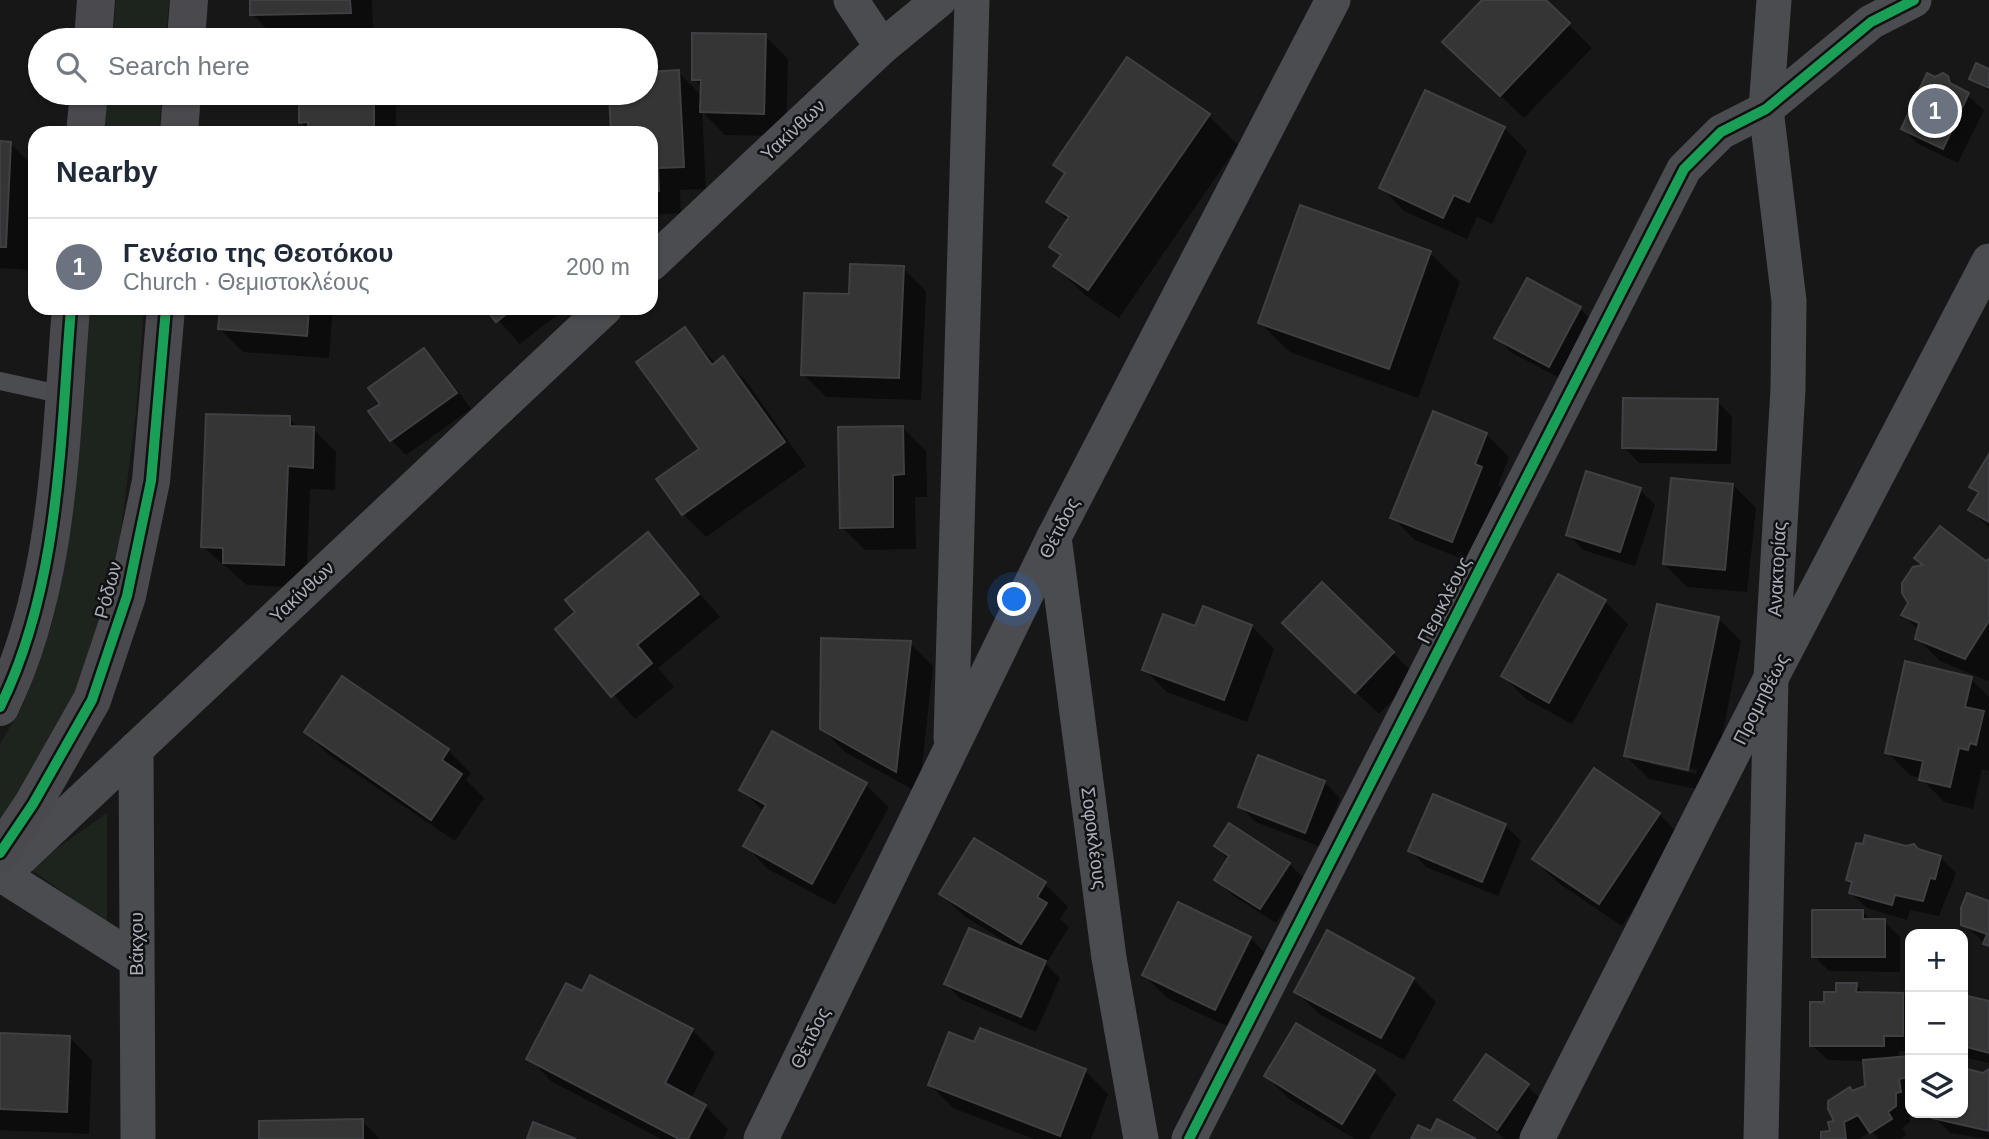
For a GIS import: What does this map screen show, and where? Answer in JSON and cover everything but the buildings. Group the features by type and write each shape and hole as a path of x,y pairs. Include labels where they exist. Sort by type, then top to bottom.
{"street":[{"path":"94,28 96,0"},
{"path":"187,28 189,0"},
{"path":"851,0 882,47"},
{"name":"Υακίνθων","path":"658,257 882,47 939,0"},
{"path":"950,748 972,0"},
{"name":"Θέτιδος","path":"761,1139 1054,537 1333,0"},
{"name":"Ανακτορίας","path":"1761,1139 1771,678 1788,389 1789,301 1766,109 1774,0"},
{"name":"Περικλέους","path":"1189,1139 1684,169 1721,132 1766,109 1871,22 1907,2"},
{"path":"86,126 88,105"},
{"path":"180,126 181,105"},
{"name":"Προμηθέως","path":"1537,1139 1771,678 1989,261"},
{"path":"0,707 21,664 47,566 70,315"},
{"name":"Ρόδων","path":"1,868 33,804 92,700 127,596 150,481 165,315"},
{"name":"Υακίνθων","path":"1,868 136,749 598,315"},
{"name":"Σοφοκλέους","path":"1054,537 1110,958 1141,1139"},
{"name":"Βάκχου","path":"136,749 138,1139"},
{"path":"1,868 136,960"}],"lane":[{"path":"0,381 64,395"}],"shaded area":[{"path":"116,0 169,0 167,28 114,28"},
{"path":"107,105 161,105 160,126 105,126"},
{"path":"88,315 143,315 136,412 112,600 80,695 0,823 0,744 24,703 54,617 70,512"},
{"path":"107,813 107,923 29,868"}],"cycle path":[{"path":"1189,1139 1684,169 1721,132 1766,109 1871,22 1914,0"},
{"path":"0,707 20,660 35,612 46,562 60,461 70,315"},
{"path":"0,853 33,804 92,700 127,596 151,481 165,315"}],"place":[{"name":"Γενέσιο της Θεοτόκου","path":"1935,111"}]}
